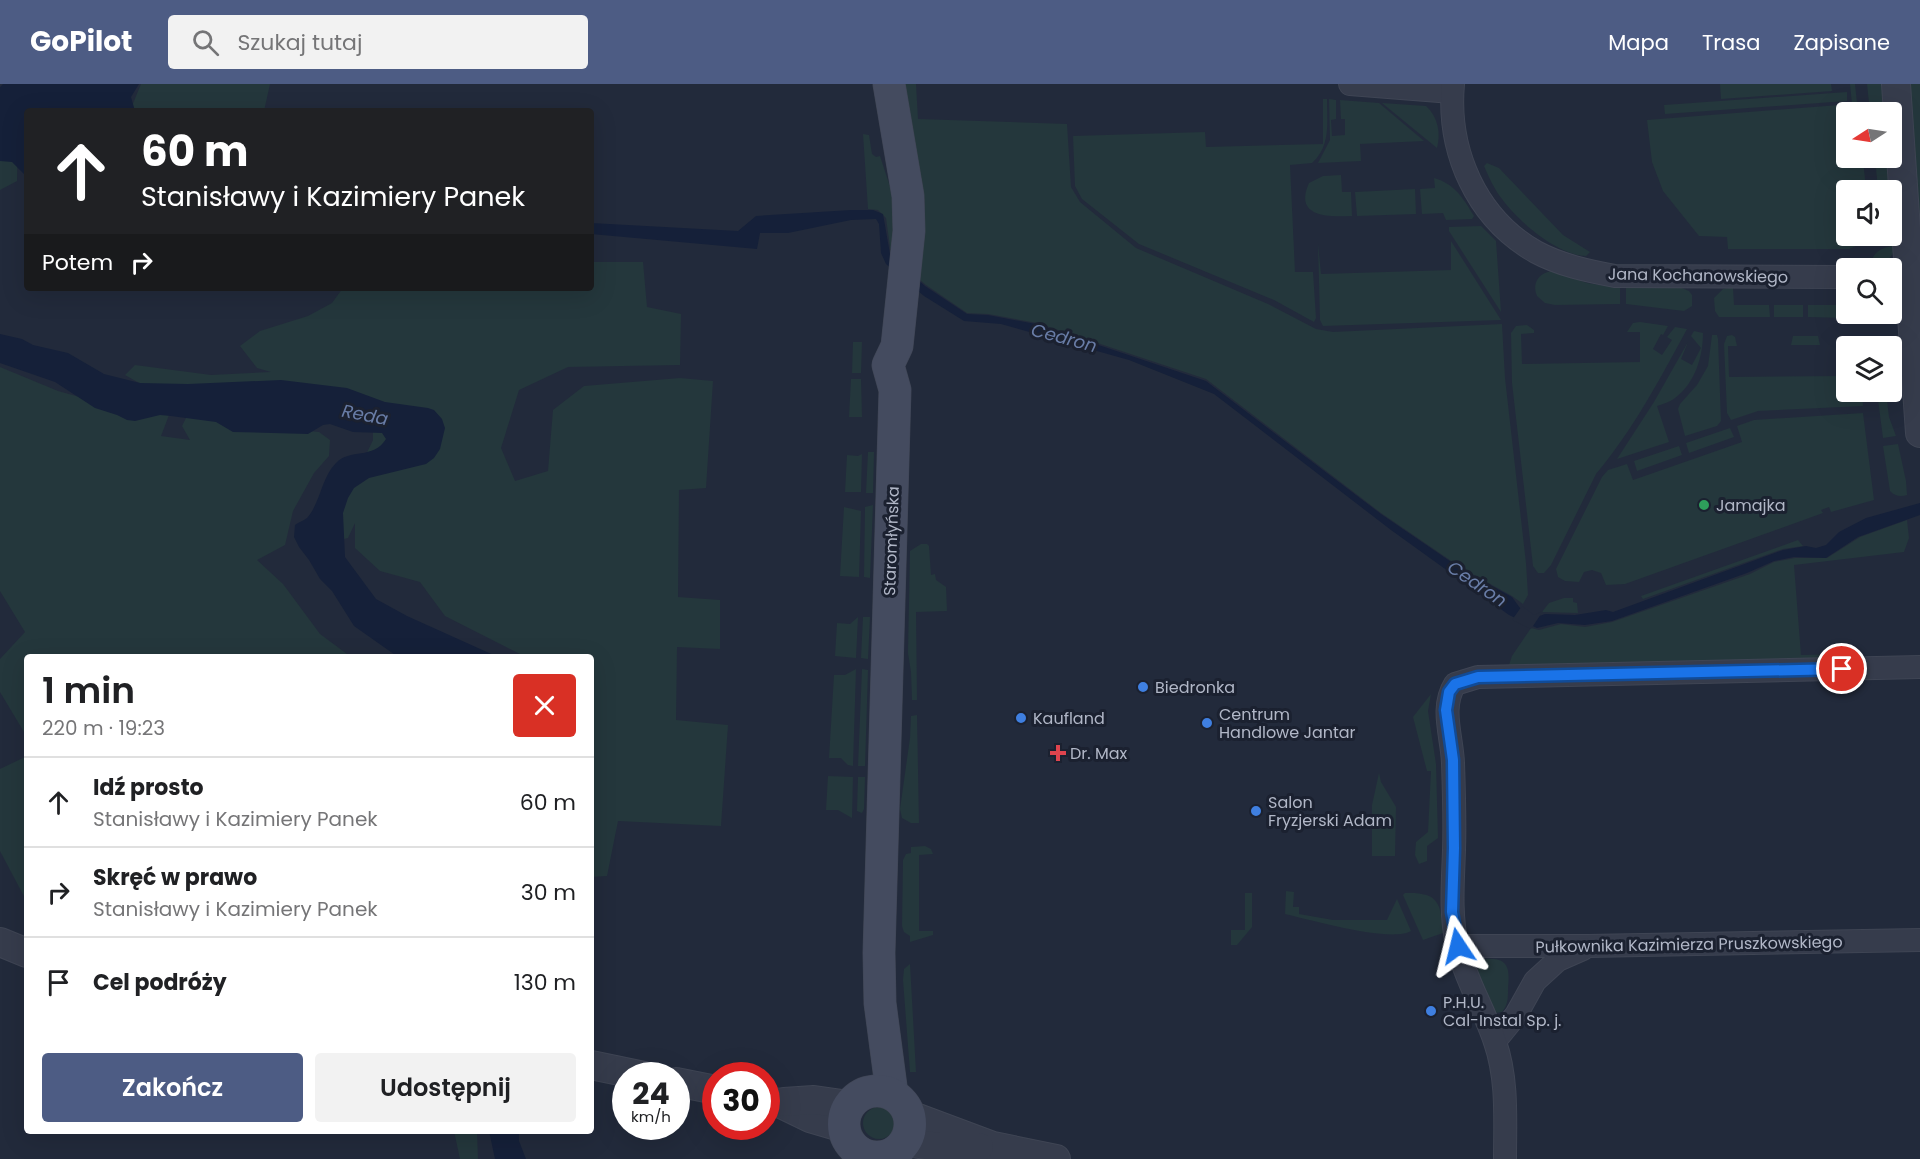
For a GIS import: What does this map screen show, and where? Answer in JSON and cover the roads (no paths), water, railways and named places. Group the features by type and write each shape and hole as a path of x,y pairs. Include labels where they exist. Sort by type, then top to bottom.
{"main road":[{"name":"Staromłyńska","path":"879,1130 870,1058 880,1003 879,953 895,390 906,367 897,346 909,231 908,196 889,84"}],"street":[{"path":"1350,84 1452,88"},
{"path":"1896,84 1907,276 1920,433"},
{"name":"Jana Kochanowskiego","path":"1452,88 1453,128 1462,167 1473,188 1505,229 1535,251 1563,264 1615,276 1836,277"},
{"path":"1505,1159 1502,1066 1495,1041 1471,986 1458,946 1452,912 1453,760 1446,710 1449,692 1455,684 1465,679 1478,677 1920,668"},
{"name":"Pułkownika Kazimierza Pruszkowskiego","path":"1458,946 1920,940"},
{"path":"0,942 24,952"},
{"path":"1495,1041 1516,1015 1535,981 1558,960 1588,946"},
{"path":"594,1066 612,1069"},
{"path":"780,1104 810,1118 993,1146 1056,1159"}],"water":[{"path":"3,84 139,84 131,97 134,108 24,108 24,174 12,162 0,161 0,87"},
{"name":"Cedron","path":"851,210 873,210 883,214 890,254 925,286 967,314 988,315 1036,324 1206,381 1381,514 1463,570 1512,597 1523,612 1534,618 1545,614 1575,615 1606,610 1613,612 1783,550 1806,546 1816,548 1826,545 1839,532 1866,518 1920,503 1920,515 1858,537 1826,558 1794,557 1774,561 1747,573 1612,621 1585,625 1558,623 1537,628 1509,615 1391,530 1214,394 1129,360 1001,324 964,321 924,296 886,264 881,253 879,224 876,219 851,220 788,233 760,233 757,249 594,234 594,223 738,231 756,216"},
{"name":"Reda","path":"0,334 68,353 104,374 140,383 188,384 281,380 347,388 385,402 434,410 442,419 445,428 440,449 434,458 426,464 369,478 354,488 343,513 345,557 376,599 407,616 491,654 394,654 354,626 332,591 320,579 294,537 295,525 312,512 327,476 336,463 348,456 375,450 386,439 382,433 353,432 330,424 323,425 308,434 233,432 216,422 160,415 135,421 127,420 95,408 55,382 0,363"},
{"path":"490,1134 519,1134 519,1141 526,1159 495,1159"}],"place":[{"name":"Jamajka","path":"1704,505"},
{"name":"Biedronka","path":"1143,687"},
{"name":"Kaufland","path":"1021,718"},
{"name":"Centrum Handlowe Jantar","path":"1207,723"},
{"name":"Dr. Max","path":"1058,753"},
{"name":"Salon Fryzjerski Adam","path":"1256,811"},
{"name":"P.H.U. Cal-Instal Sp. j.","path":"1431,1011"}]}
